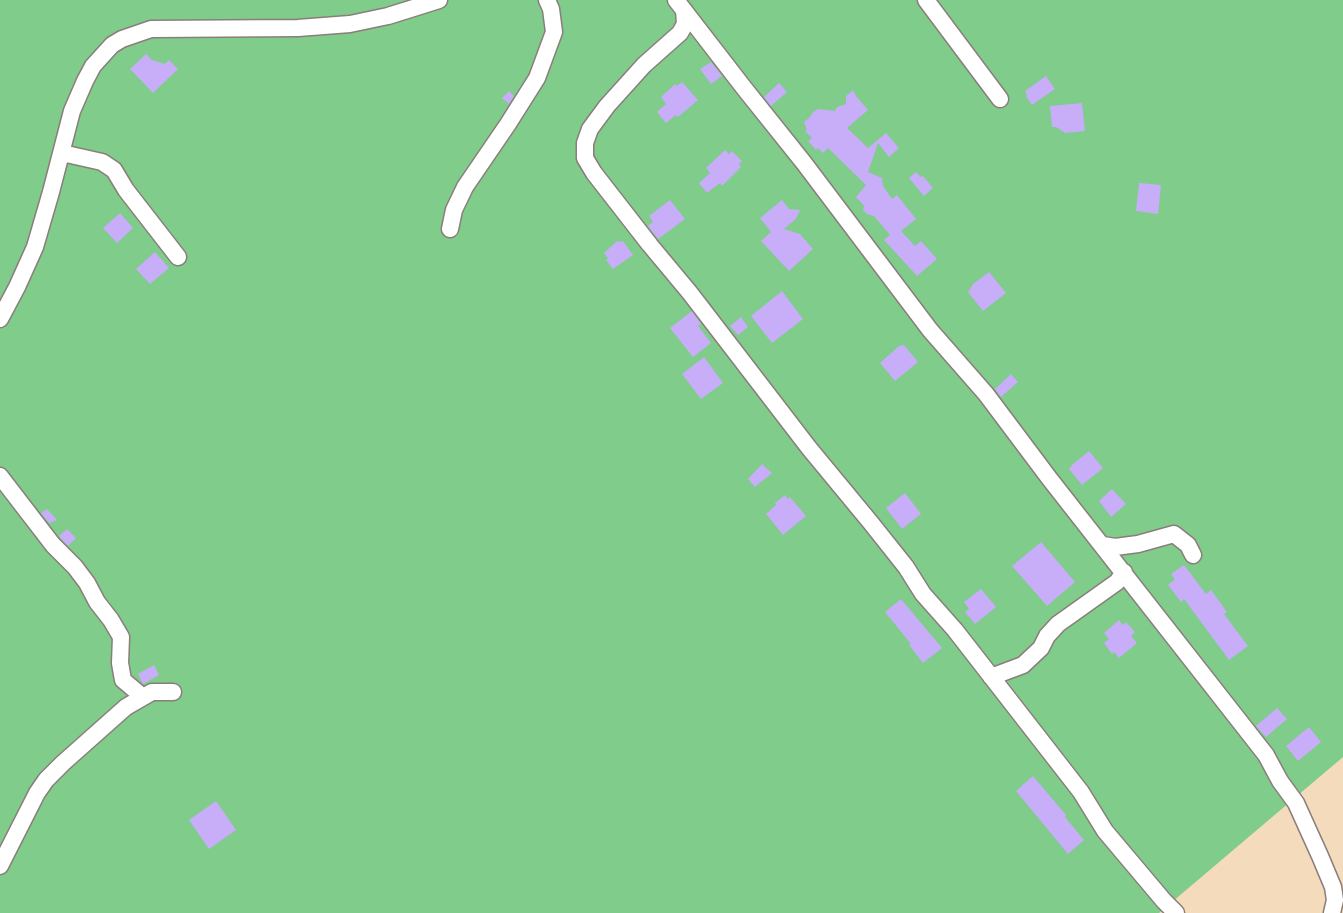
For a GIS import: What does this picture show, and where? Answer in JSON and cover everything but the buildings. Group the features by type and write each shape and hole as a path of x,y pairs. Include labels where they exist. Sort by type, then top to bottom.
{"street":[{"path":"0,319 35,246 72,111 85,81 112,44 151,29 298,28 350,24 388,16 439,0"},
{"path":"450,229 454,210 465,187 537,78 554,32 551,9 547,0"},
{"path":"926,0 1000,99"},
{"path":"680,5 804,162 930,330 986,394 1266,756 1280,781 1296,803 1333,887 1335,900 1332,913"},
{"path":"680,5 685,24 680,33 644,66 607,106 590,129 586,143 585,158 594,173 650,246 690,293 809,448 871,522 906,567 924,594 955,630 1082,792 1106,831 1164,902 1176,913"},
{"path":"62,153 102,162 114,170 126,190 178,257"},
{"path":"0,476 53,545 83,577 97,602 111,620 121,638 120,663 124,680 143,697"},
{"path":"1102,545 1115,547 1138,544 1174,534 1188,545 1193,555"},
{"path":"991,677 1023,665 1041,648 1047,636 1058,624 1117,582 1124,572"},
{"path":"0,866 37,793 46,780 102,726 126,706 152,692 173,692"}],"green space":[{"path":"0,0 1343,0 1343,757 1159,913 0,913"}]}
